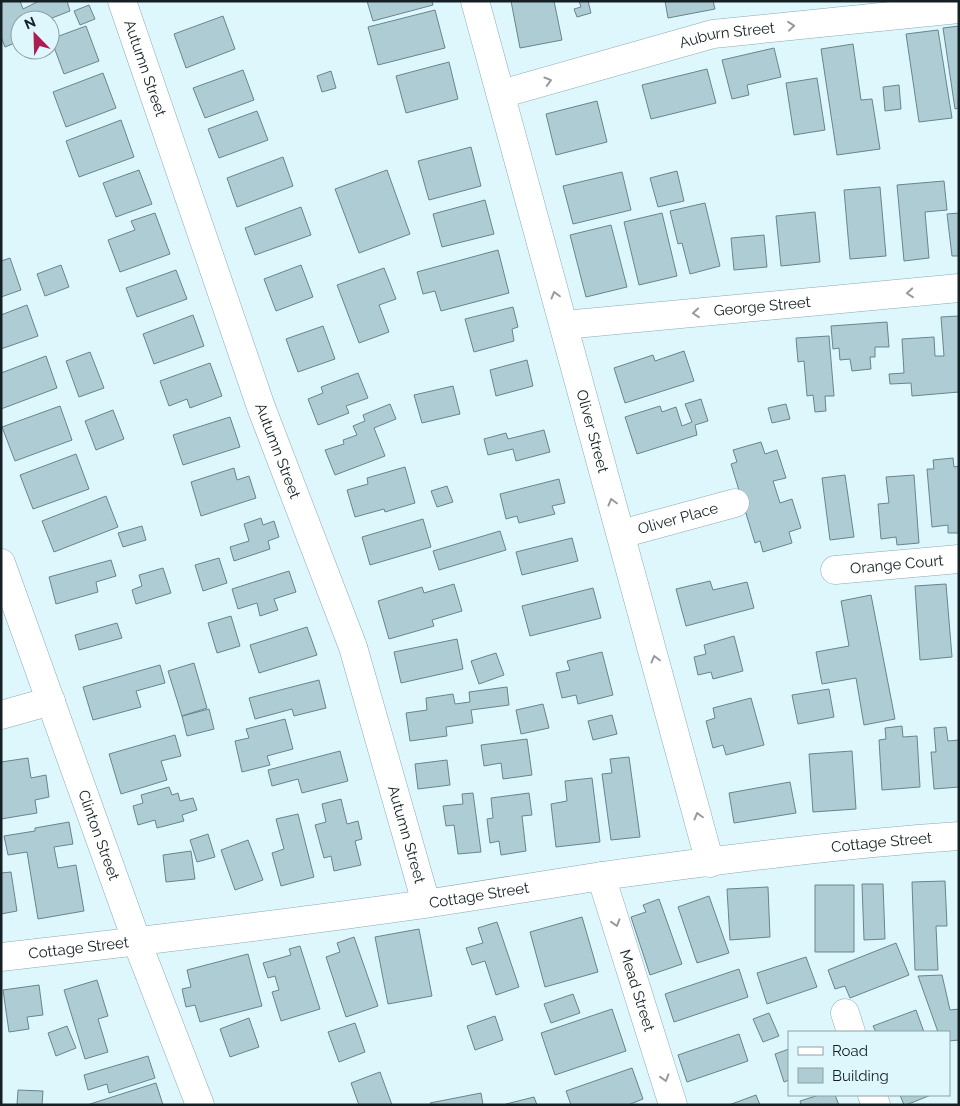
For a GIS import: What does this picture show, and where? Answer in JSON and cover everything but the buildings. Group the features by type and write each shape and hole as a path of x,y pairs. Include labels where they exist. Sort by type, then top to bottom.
{"street":[{"name":"Autumn Street","path":"122,1 261,407 353,647 426,904"},
{"name":"Oliver Street","path":"475,1 710,863"},
{"name":"Auburn Street","path":"501,94 713,34 959,9"},
{"name":"George Street","path":"564,325 959,288"},
{"name":"Oliver Place","path":"621,534 735,503"},
{"name":"Orange Court","path":"835,570 959,559"},
{"name":"Clinton Street","path":"1,563 137,942 200,1105"},
{"path":"1,715 52,701"},
{"name":"Cottage Street","path":"1,957 137,942 426,904 601,876 840,847 959,836"},
{"name":"Mead Street","path":"601,876 673,1105"}]}
